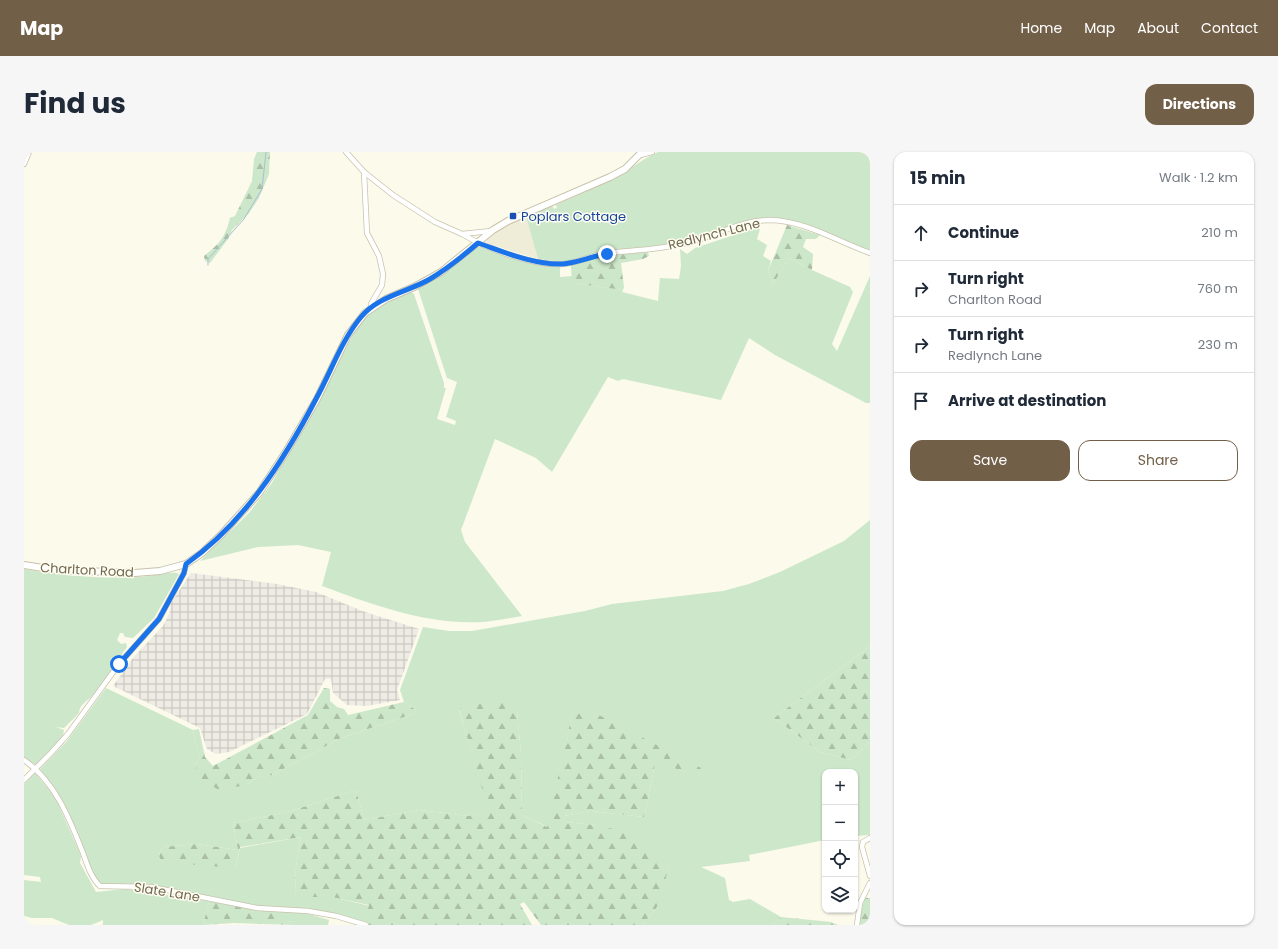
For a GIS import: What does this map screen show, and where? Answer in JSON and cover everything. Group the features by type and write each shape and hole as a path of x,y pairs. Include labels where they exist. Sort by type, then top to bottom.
{"street":[{"path":"24,164 29,152"},
{"name":"Redlynch Lane","path":"346,152 364,172 414,210 478,243 527,258 563,264 607,254 637,252 685,244 745,224 769,220 786,221 807,227 870,253"},
{"path":"641,153 652,152"},
{"name":"Charlton Road","path":"24,566 56,570 135,574 160,571 186,564 202,553 259,494 298,432 348,335 360,318 370,308 429,280 452,265 493,230 508,221 610,178 625,169 641,153"},
{"path":"364,172 367,233 379,256 383,274 382,285 370,304 370,308"},
{"path":"462,234 493,230"},
{"path":"376,295 379,303"},
{"path":"24,780 68,734 119,664 159,619 184,573 186,564"},
{"path":"24,760 36,768"},
{"name":"Slate Lane","path":"36,768 67,813 92,875 100,886 129,885 150,887 257,908 315,912 366,925"},
{"path":"870,838 863,842 862,847 870,876"},
{"path":"857,925 860,903 870,883"}],"shaded area":[{"path":"526,215 538,259 486,243 487,239 501,227"},
{"path":"191,573 277,584 316,592 365,612 419,629 397,690 400,700 366,706 347,705 333,693 331,679 325,679 307,714 229,752 216,754 207,749 200,728 113,686 133,658 163,626 170,612 171,603"}],"green space":[{"path":"257,152 270,152 269,174 259,198 249,213 232,230 228,239 210,263 205,261 204,256 214,248 224,236 230,218 235,216 252,181 254,159"},
{"path":"658,152 870,152 870,251 812,227 793,221 776,219 747,222 684,242 635,250 607,252 564,262 538,259 526,216 552,206 554,209 557,208 556,205 613,178"},
{"path":"787,225 820,235 816,239 806,239 803,247 813,254 812,270 789,258 773,284 768,271"},
{"path":"752,229 760,229 757,239 767,245 763,256 771,261 768,271 773,284 789,258 850,287 853,292 832,344 837,351 870,276 870,403 866,403 775,355 749,338 721,400 623,379 618,381 608,377 552,472 536,458 495,439 461,530 465,542 522,616 488,622 462,622 421,617 381,607 322,586 331,552 298,545 258,547 200,561 249,513 272,483 359,324 370,313 390,301 411,292 414,294 444,383 444,388 446,388 437,419 455,425 456,421 446,417 457,382 447,378 418,289 439,277 477,247 482,246 560,267 560,277 572,276 573,283 623,290 622,292 658,301 660,278 679,279 681,266 680,249 687,254 695,248"},
{"path":"648,252 649,256 643,259 621,263 624,287 623,290 572,283 571,266 569,265 606,255"},
{"path":"870,520 870,646 774,718 820,752 851,760 870,742 870,835 858,836 858,769 822,769 822,841 749,855 750,861 701,867 725,878 729,900 733,902 750,899 781,917 772,925 642,925 655,910 669,864 596,825 564,822 564,816 591,811 644,817 655,764 658,761 685,772 572,714 548,827 522,815 521,753 517,712 459,710 489,809 469,816 419,810 364,820 356,790 291,811 233,823 238,850 197,844 162,847 159,855 235,868 240,848 301,837 296,866 295,895 298,897 332,897 370,906 365,923 308,909 257,906 151,886 101,884 96,880 63,801 40,769 67,741 106,688 193,730 199,757 196,766 246,785 256,778 272,775 341,738 413,714 416,710 404,702 400,690 423,627 449,631 472,631 585,611 612,604 723,591 749,584 780,572 844,541"},
{"path":"24,569 67,575 125,578 172,573 179,574 154,618 133,638 125,637 123,633 120,633 117,640 121,644 126,643 127,647 97,690 82,705 79,713 64,728 56,727 64,730 63,736 36,765 24,758"},
{"path":"870,646 870,742 851,760 820,752 774,718"},
{"path":"324,688 330,689 330,701 337,707 344,709 348,715 404,702 416,710 413,714 341,738 272,775 256,778 246,785 219,790 200,779 196,766 199,757 193,730 199,729 205,757 213,766 308,715"},
{"path":"508,696 517,712 521,753 522,815 547,827 572,714 595,713 701,768 699,772 685,772 658,762 655,764 644,817 591,811 564,816 564,822 596,825 634,834 669,864 661,899 655,910 642,925 541,925 524,902 520,904 532,925 364,925 369,905 332,897 298,897 295,895 296,866 301,837 240,847 235,868 161,862 159,855 162,847 197,844 238,850 233,823 291,811 356,790 364,820 419,810 469,816 488,809 459,709"},
{"path":"35,773 55,797 81,856 80,863 96,892 125,889 209,901 203,925 102,925 103,920 91,925 69,925 52,918 32,918 24,916 24,880 41,882 40,877 24,875 24,784"},
{"path":"865,898 870,898 870,925 860,925 861,910"},
{"path":"209,901 258,910 286,911 286,921 295,922 297,925 234,923 203,925"},
{"path":"286,911 309,914 329,920 328,925 297,925 295,922 286,921"},
{"path":"781,917 831,922 838,925 772,925"}],"waterway":[{"path":"208,265 208,259 244,219 262,189 266,152"}],"place":[{"name":"Poplars Cottage","path":"513,216"}],"route":[{"path":"119,664 159,619 186,569 186,564 202,553 259,494 286,452 316,399 348,335 365,313 386,299 429,280 452,265 478,243 521,257 557,264 570,263 593,256 607,254"}]}
